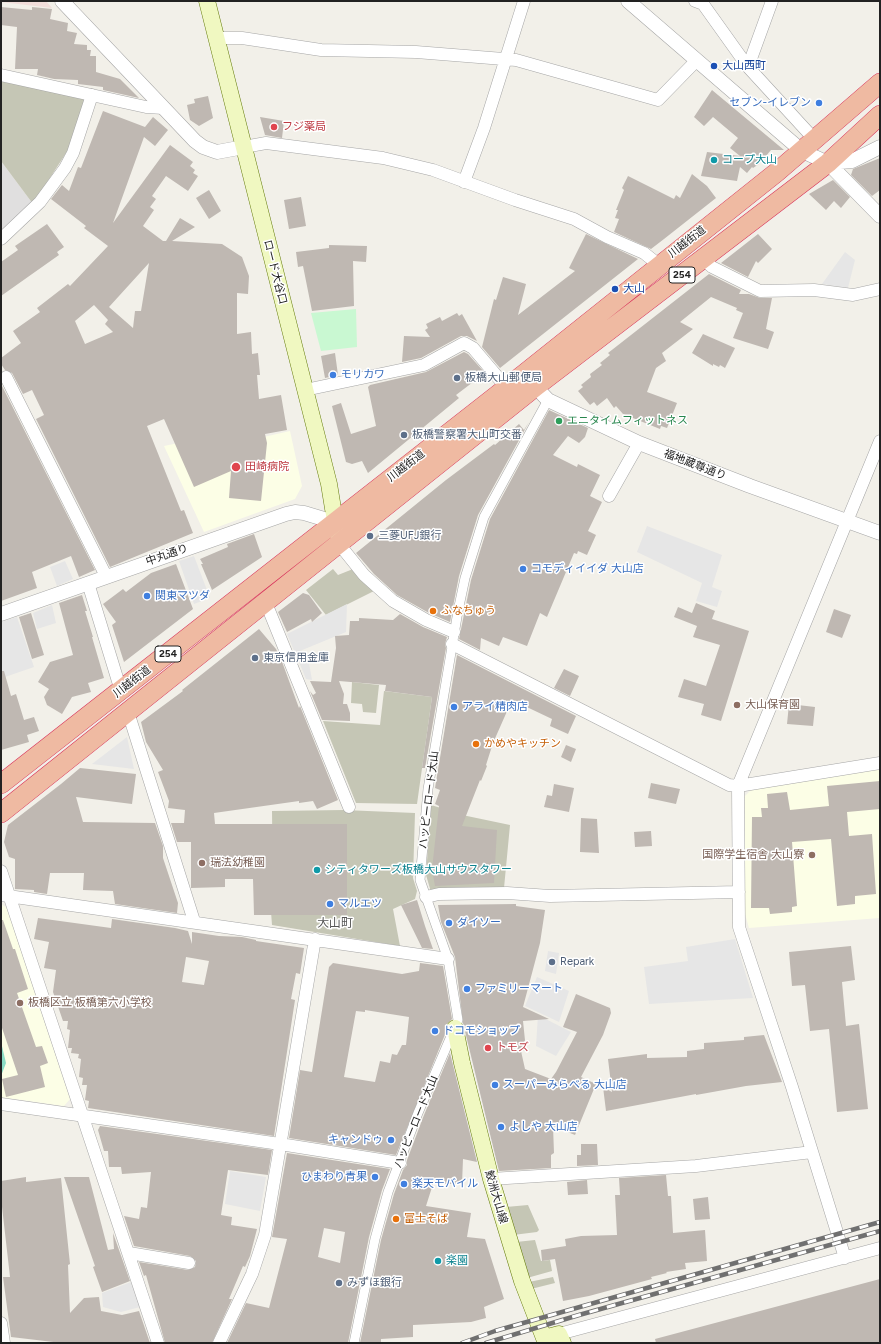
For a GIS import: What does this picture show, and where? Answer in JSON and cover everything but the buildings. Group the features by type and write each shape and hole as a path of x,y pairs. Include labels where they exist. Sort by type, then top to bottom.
{"highway":[{"name":"川越街道","path":"1,813 339,544 529,380 659,264 808,145 880,82"},
{"name":"川越街道","path":"1,784 506,387 529,380 703,258 828,163 880,115"}],"main road":[{"name":"ロード大谷口","path":"207,1 330,489 334,522 339,544"},
{"name":"鮫洲大山線","path":"455,1028 462,1063 491,1179 522,1281 544,1338 561,1339"}],"street":[{"path":"62,1 203,147 217,152 266,143 383,158 433,170 574,219 607,237 644,253 659,264"},
{"path":"464,182 484,128 524,1"},
{"path":"628,1 697,60 808,145 828,163 880,216"},
{"path":"748,67 772,1"},
{"path":"701,2 748,67 808,145"},
{"path":"216,38 242,38 321,50 416,52 516,60 658,100 697,60"},
{"path":"1,75 146,107 164,108"},
{"path":"1,239 40,202 65,168 73,153 92,94"},
{"path":"828,163 852,161 880,147"},
{"path":"703,258 712,267 760,291 814,290 854,295 880,289"},
{"path":"305,390 424,365 464,343 473,348 506,387"},
{"path":"6,377 106,576"},
{"name":"福地蔵尊通り","path":"529,380 548,400 639,442 880,533"},
{"name":"ハッピーロード大山","path":"354,1343 375,1238 388,1192 418,1113 458,1020 448,959 420,880 428,789 453,638 466,578 484,517 548,400"},
{"path":"845,1258 739,927 738,786 880,441"},
{"path":"609,496 639,442"},
{"name":"中丸通り","path":"1,614 106,576 295,512 304,512 334,522"},
{"path":"339,544 364,574 393,601 453,638 729,785 738,786 880,763"},
{"path":"88,583 121,690"},
{"path":"266,603 349,807"},
{"path":"128,712 194,921"},
{"path":"1,871 6,896 84,1116 158,1343"},
{"path":"426,897 439,894 507,893 550,896 739,892"},
{"path":"6,896 194,921 448,959"},
{"path":"220,1343 252,1274 265,1235 315,939"},
{"path":"1,1104 280,1144 400,1163"},
{"path":"491,1179 696,1166 812,1152"},
{"path":"561,1339 880,1248"},
{"path":"129,1253 189,1263"},
{"path":"1,1323 2,1343"}],"shaded area":[{"path":"46,1 52,8 1,2"},
{"path":"1,80 86,97 68,150 33,204 1,161"},
{"path":"1,161 33,204 1,231"},
{"path":"845,252 855,260 848,288 822,284"},
{"name":"田崎病院","path":"290,431 302,486 295,499 204,532 164,446 212,436 215,448"},
{"path":"647,526 722,555 712,587 722,591 717,607 696,601 702,583 637,552"},
{"path":"194,556 210,598 194,604 179,561"},
{"path":"65,561 73,579 57,586 50,567"},
{"path":"333,569 338,575 353,569 374,591 326,615 306,590"},
{"path":"347,604 346,632 295,653 287,634"},
{"path":"52,605 56,623 37,629 33,613"},
{"path":"17,617 34,667 2,678 1,622"},
{"path":"307,652 312,680 306,679 297,657"},
{"path":"352,682 379,685 376,713 363,712 362,704 351,703"},
{"path":"384,691 432,697 417,804 356,803 323,721 380,725"},
{"path":"127,737 134,769 92,764"},
{"name":"国際学生宿舎 大山寮","path":"880,768 880,918 749,928 745,914 745,796 752,789"},
{"name":"シティタワーズ板橋大山サウスタワー","path":"431,805 467,816 510,825 504,888 431,892 426,875"},
{"path":"344,810 415,813 413,878 417,891 415,899 393,909 400,946 272,925 270,898 273,898 272,811"},
{"name":"板橋区立 板橋第六小学校","path":"1,904 7,908 70,1099 64,1106 1,1097"},
{"path":"735,939 753,998 649,1004 644,967 688,961 686,947"},
{"name":"Repark","path":"548,951 559,953 556,974 545,971"},
{"path":"537,977 569,991 559,1022 525,1006"},
{"path":"538,1015 571,1032 556,1056 536,1046"},
{"path":"230,1171 266,1177 260,1211 225,1204"},
{"path":"528,1205 539,1230 537,1232 513,1235 506,1207"},
{"path":"535,1240 541,1261 550,1260 552,1271 527,1278 516,1242"},
{"path":"553,1277 555,1283 531,1289 529,1282"},
{"path":"131,1282 140,1307 121,1312 103,1307 102,1293"}],"green space":[{"path":"356,309 357,347 321,351 311,313"},
{"path":"1,1042 6,1063 1,1076"}],"railway":[{"path":"462,1343 495,1331 880,1222"},
{"path":"486,1343 579,1315 880,1231"}],"place":[{"name":"大山西町","path":"714,66"},
{"name":"セブン-イレブン","path":"819,103"},
{"name":"フジ薬局","path":"274,127"},
{"name":"コープ大山","path":"714,160"},
{"name":"大山","path":"615,289"},
{"name":"モリカワ","path":"333,375"},
{"name":"板橋大山郵便局","path":"457,378"},
{"name":"エニタイムフィットネス","path":"559,421"},
{"name":"板橋警察署大山町交番","path":"404,435"},
{"name":"田崎病院","path":"236,467"},
{"name":"三菱UFJ銀行","path":"370,536"},
{"name":"コモディイイダ 大山店","path":"523,569"},
{"name":"関東マツダ","path":"147,596"},
{"name":"ふなちゅう","path":"433,611"},
{"name":"東京信用金庫","path":"255,658"},
{"name":"大山保育園","path":"737,705"},
{"name":"アライ精肉店","path":"454,707"},
{"name":"かめやキッチン","path":"476,744"},
{"name":"国際学生宿舎 大山寮","path":"812,855"},
{"name":"瑞法幼稚園","path":"202,863"},
{"name":"シティタワーズ板橋大山サウスタワー","path":"317,870"},
{"name":"マルエツ","path":"330,904"},
{"name":"ダイソー","path":"449,923"},
{"name":"Repark","path":"552,962"},
{"name":"ファミリーマート","path":"467,989"},
{"name":"板橋区立 板橋第六小学校","path":"20,1003"},
{"name":"ドコモショップ","path":"435,1031"},
{"name":"トモズ","path":"488,1048"},
{"name":"スーパーみらべる 大山店","path":"495,1085"},
{"name":"よしや 大山店","path":"501,1127"},
{"name":"キャンドゥ","path":"391,1140"},
{"name":"ひまわり青果","path":"375,1177"},
{"name":"楽天モバイル","path":"404,1184"},
{"name":"富士そば","path":"396,1219"},
{"name":"楽園","path":"438,1261"},
{"name":"みずほ銀行","path":"339,1283"}],"district":[{"name":"大山町","path":"335,923"}]}
